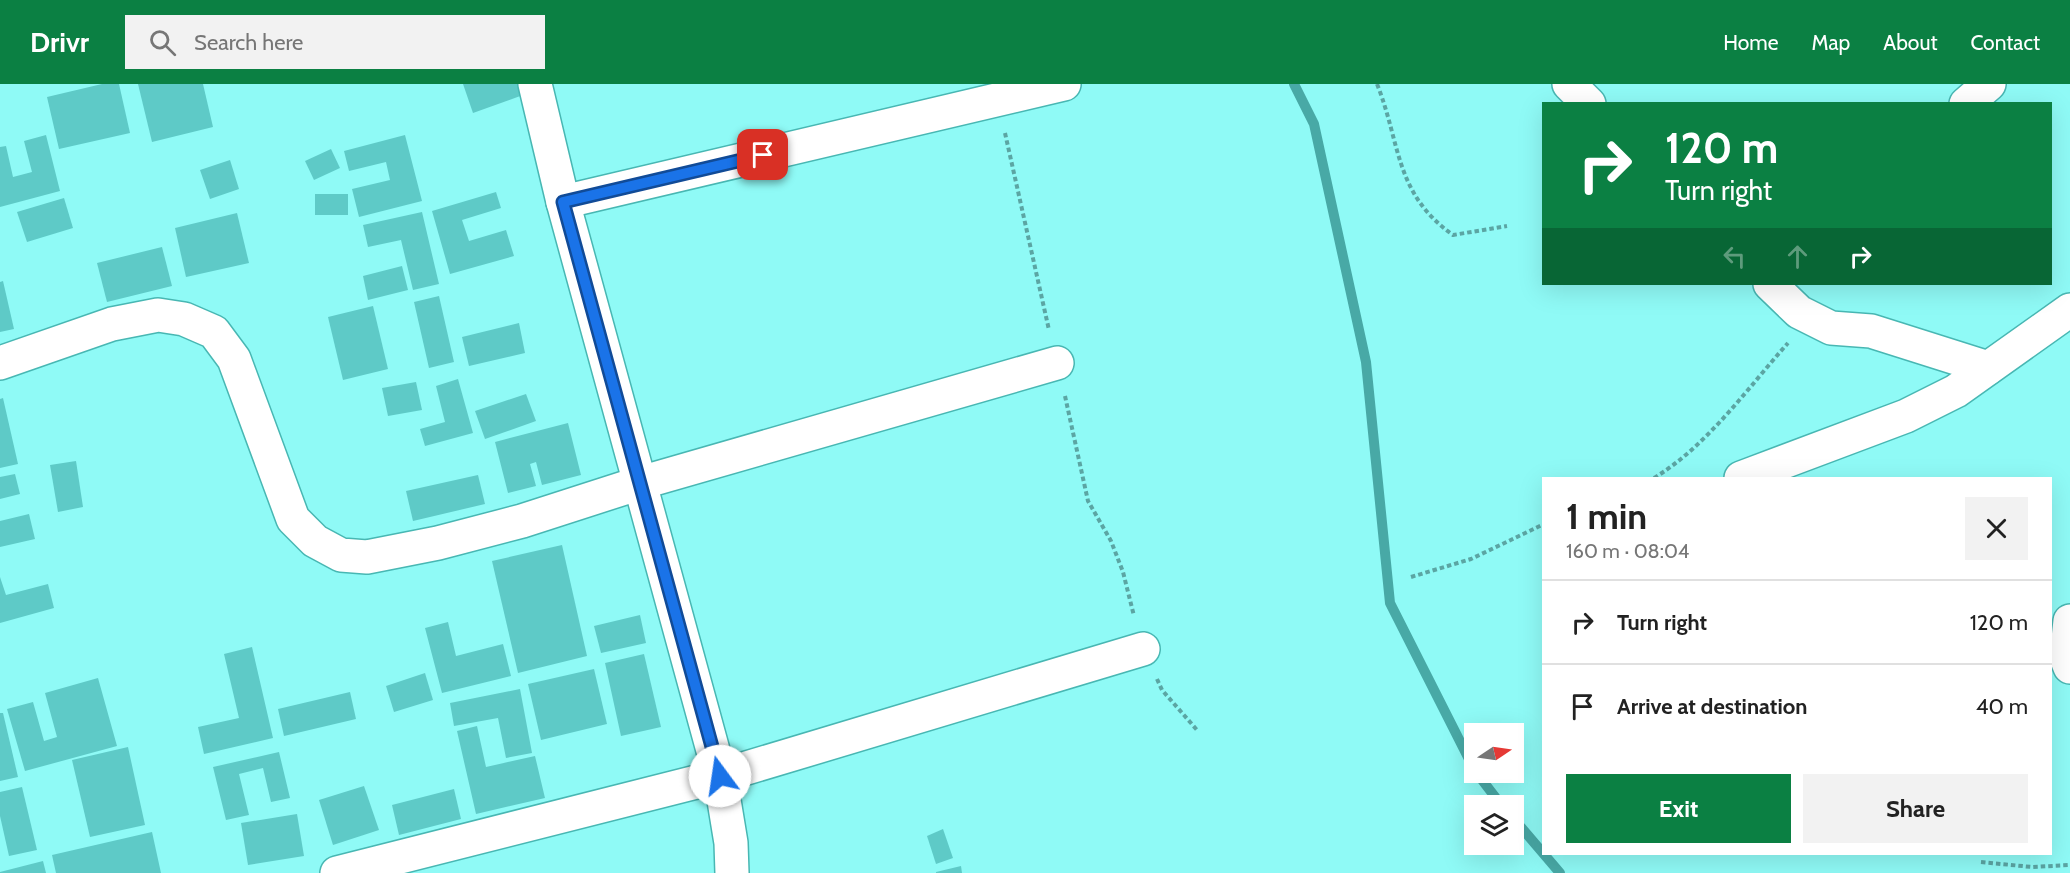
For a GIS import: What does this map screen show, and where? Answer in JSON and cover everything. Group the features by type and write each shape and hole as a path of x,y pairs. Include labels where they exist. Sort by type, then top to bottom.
{"street":[{"path":"536,84 563,202 720,776 731,843 732,873"},
{"path":"563,202 1064,84"},
{"path":"1569,84 1587,102"},
{"path":"1968,102 1989,84"},
{"path":"1771,285 1799,312 1831,328 1871,331 1988,368"},
{"path":"1744,477 1906,416 1956,391 2070,310"},
{"path":"0,363 112,324 158,315 184,319 214,332 234,359 293,519 315,541 341,555 367,557 438,543 522,521 640,483 1056,363"},
{"path":"2070,621 2066,657 2070,667"},
{"path":"337,873 720,776 1143,649"}],"path":[{"path":"1377,84 1385,104 1404,175 1420,205 1438,225 1453,235 1507,226"},
{"path":"998,100 1056,363 1072,421 1088,501 1112,541 1123,572 1143,649 1162,690 1197,730"},
{"path":"1656,477 1671,468 1712,429 1810,317"},
{"path":"1411,577 1471,559 1542,525"},
{"path":"1981,862 2032,867 2070,865"}],"building":[{"path":"102,84 119,84 130,133 59,149 47,97"},
{"path":"138,84 203,84 213,127 152,142"},
{"path":"463,84 519,84 523,95 473,113"},
{"path":"46,135 60,191 0,207 0,147 6,146 13,177 32,172 24,141"},
{"path":"405,135 422,201 359,217 352,189 390,180 386,162 349,171 344,151"},
{"path":"331,149 340,168 314,180 305,161"},
{"path":"230,160 239,189 210,199 200,170"},
{"path":"496,192 501,208 462,220 469,241 506,230 514,256 450,274 432,211"},
{"path":"315,194 348,194 348,215 315,215"},
{"path":"64,198 73,228 27,242 17,212"},
{"path":"422,212 439,284 413,290 401,240 368,247 363,225"},
{"path":"237,213 249,263 186,277 175,228"},
{"path":"162,247 172,286 107,302 97,263"},
{"path":"402,266 408,290 368,300 363,276"},
{"path":"3,281 14,329 0,332 0,282"},
{"path":"439,296 454,362 429,368 414,302"},
{"path":"373,306 388,369 343,380 328,317"},
{"path":"519,323 525,353 469,366 462,337"},
{"path":"458,379 473,433 425,446 420,429 445,422 436,386"},
{"path":"416,382 422,410 388,416 382,388"},
{"path":"526,394 536,421 485,439 475,411"},
{"path":"3,398 18,464 0,468 0,399"},
{"path":"568,423 581,475 542,485 536,462 530,464 536,486 508,493 495,442"},
{"path":"76,461 83,507 58,512 50,465"},
{"path":"15,474 20,494 0,499 0,477"},
{"path":"478,475 485,504 413,521 406,491"},
{"path":"29,514 35,539 0,547 0,521"},
{"path":"562,545 587,656 518,673 492,561"},
{"path":"0,577 6,595 48,584 54,608 0,623"},
{"path":"640,615 646,643 601,653 594,626"},
{"path":"448,622 456,656 503,644 511,676 442,693 425,628"},
{"path":"252,647 273,738 204,754 198,727 239,718 224,654"},
{"path":"644,654 661,727 621,736 605,663"},
{"path":"594,669 607,724 541,740 528,684"},
{"path":"425,673 433,700 394,712 386,686"},
{"path":"98,678 117,746 25,771 7,709 33,702 44,741 57,737 45,693"},
{"path":"520,689 532,753 506,758 498,718 454,726 450,703"},
{"path":"350,692 356,719 284,736 278,709"},
{"path":"0,713 3,713 18,777 0,781"},
{"path":"477,726 486,767 535,756 545,798 476,814 457,731"},
{"path":"128,747 145,825 90,837 72,760"},
{"path":"279,752 290,798 271,802 263,768 239,774 249,815 226,820 213,767"},
{"path":"364,786 379,830 333,845 319,800"},
{"path":"22,787 37,850 9,856 0,816 0,792"},
{"path":"454,789 461,819 399,835 392,805"},
{"path":"297,814 304,856 248,865 241,823"},
{"path":"943,829 953,858 936,864 927,836"},
{"path":"152,832 161,873 56,873 52,855"},
{"path":"43,861 46,873 0,873 0,872"},
{"path":"961,866 962,873 936,873 936,872"}],"waterway":[{"path":"1294,84 1314,124 1366,362 1390,603 1464,749"},
{"path":"1484,783 1494,795"},
{"path":"1524,831 1542,852"},
{"path":"1545,855 1560,873"}],"route":[{"path":"720,776 563,202 763,155"}]}
